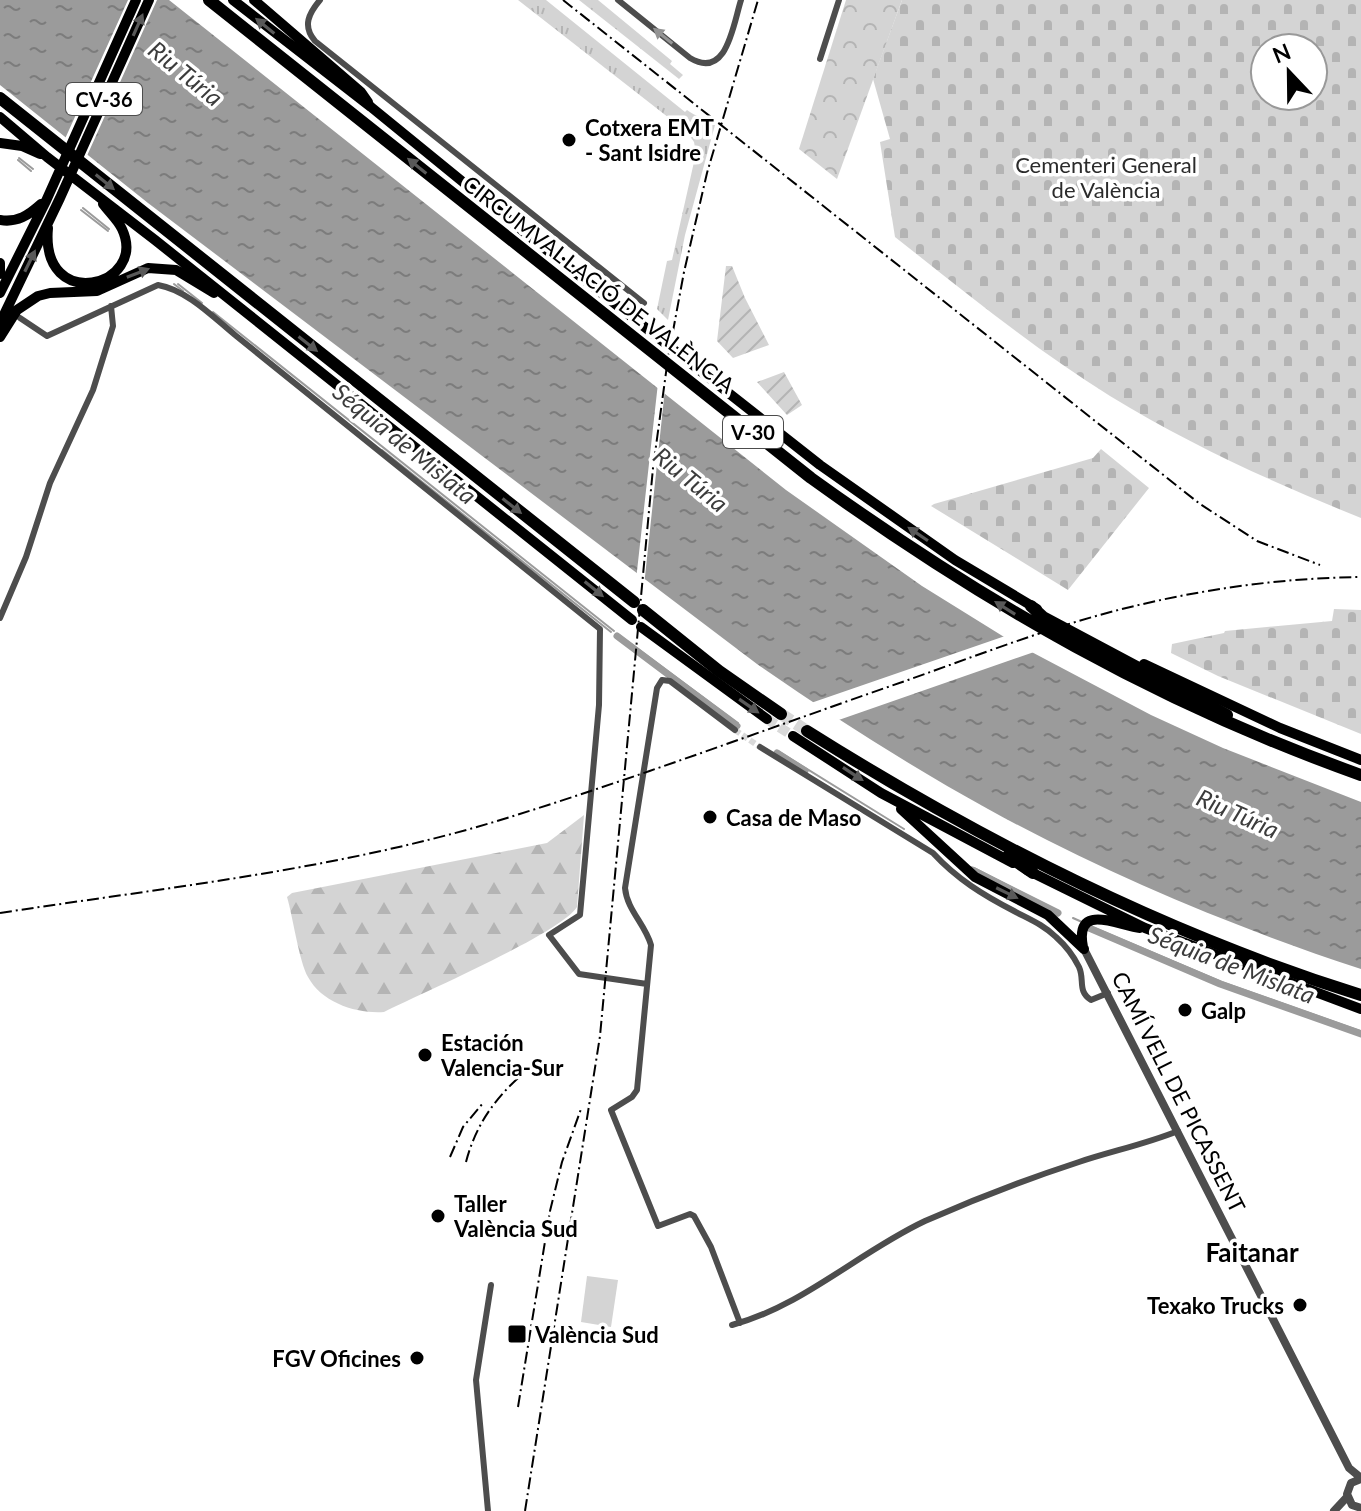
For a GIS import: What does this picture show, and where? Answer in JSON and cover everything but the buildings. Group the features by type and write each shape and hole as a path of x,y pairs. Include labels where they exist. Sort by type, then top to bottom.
{"highway":[{"name":"CV-36","path":"0,293 48,196 136,0"},
{"name":"CV-36","path":"0,323 149,0"},
{"name":"CIRCUMVAL·LACIÓ DE VALÈNCIA","path":"209,0 811,478 874,524 1037,628 1108,666 1274,743 1357,774"},
{"name":"CIRCUMVAL·LACIÓ DE VALÈNCIA","path":"233,0 820,465 904,525 1031,606 1196,690 1361,760"},
{"path":"254,0 361,92 371,107"},
{"path":"267,0 281,22"},
{"path":"0,98 719,671 781,714"},
{"path":"0,117 637,623 767,719"},
{"path":"0,143 22,146 47,157"},
{"path":"0,220 26,217 48,196"},
{"path":"49,222 48,248 60,273 67,279 87,285 105,279 124,260 125,239 122,229 97,197"},
{"path":"0,263 0,274"},
{"path":"0,337 17,310 38,296 97,291 148,268 176,270 226,297"},
{"path":"1031,606 1043,617 1228,716 1342,764 1357,774"},
{"path":"807,731 884,787 975,877 1048,915 1084,949"},
{"path":"793,736 884,787 1123,903 1270,964 1361,995"},
{"path":"884,787 1021,863 1033,873 1145,928 1361,1009"},
{"path":"1084,949 1082,932 1095,919 1145,928"}],"street":[{"path":"320,0 307,22 309,33 315,41 644,303"},
{"path":"618,0 694,61 711,63 725,53 741,0"},
{"path":"820,59 839,0"},
{"path":"20,318 47,336 158,285 169,287 186,297 600,629 599,705 580,915 549,935 579,974 647,984"},
{"path":"0,618 26,557 50,483 93,390 113,326 111,306"},
{"path":"735,730 670,681 662,680 657,688 625,888 626,897 647,932 651,945 637,1090 632,1097 611,1110 658,1226 690,1214 694,1216 711,1247 740,1323"},
{"path":"760,747 933,853 950,872 971,887 1054,934 1078,965 1085,995 1091,1000 1108,993"},
{"name":"CAMÍ VELL DE PICASSENT","path":"1084,949 1349,1468 1361,1479"},
{"path":"732,1325 814,1287 890,1240 942,1214 1076,1163 1178,1131"},
{"path":"488,1511 476,1380 491,1285"},
{"name":"CAMÍ VELL DE PICASSENT","path":"1347,1497 1349,1468"},
{"path":"1348,1487 1361,1479"},
{"path":"1334,1511 1347,1497 1359,1508"},
{"path":"1346,1511 1359,1508"}],"green space":[{"path":"518,0 546,0 685,112 687,110 715,125 685,235 668,320 657,309 667,261 672,260 696,153 694,142 687,132"},
{"path":"579,0 598,0 672,61 670,64 683,75 679,79"},
{"path":"846,0 902,0 837,179 799,149"},
{"name":"Cementeri General de València","path":"902,0 1361,0 1361,518 1233,462 1110,396 1027,340 895,237 880,142 890,139 873,79"},
{"path":"726,266 732,266 769,345 733,358 717,341"},
{"path":"784,372 802,405 787,415 757,382"},
{"path":"1101,449 1149,488 1068,590 931,506 1093,458"},
{"path":"1334,609 1361,610 1361,734 1218,676 1171,653 1172,644 1225,631 1332,621"},
{"path":"584,815 577,907 545,932 384,1012 341,1005 322,994 308,977 287,897 292,893 547,843"},
{"path":"587,1276 618,1280 611,1327 581,1322"}],"water":[{"name":"Riu Túria","path":"0,0 169,0 786,490 922,586 1009,640 1151,715 1223,748 1361,802 1361,969 1171,898 1078,856 958,792 842,721 757,664 148,203 0,85"}],"pier":[{"path":"128,0 157,0 86,158 64,141"},
{"path":"658,383 665,389 644,586 636,580"},
{"path":"1008,635 1037,651 833,722 808,704"}],"waterway":[{"name":"Séquia de Mislata","path":"19,158 33,169"},
{"name":"Séquia de Mislata","path":"18,160 31,171"},
{"name":"Séquia de Mislata","path":"83,208 109,229"},
{"name":"Séquia de Mislata","path":"81,210 108,231"},
{"name":"Séquia de Mislata","path":"174,284 183,291"},
{"name":"Séquia de Mislata","path":"178,284 202,303"},
{"name":"Séquia de Mislata","path":"213,312 614,631"},
{"name":"Séquia de Mislata","path":"382,450 611,632"},
{"name":"Séquia de Mislata","path":"619,635 738,723"},
{"name":"Séquia de Mislata","path":"617,636 737,726"},
{"name":"Séquia de Mislata","path":"778,751 904,829"},
{"name":"Séquia de Mislata","path":"777,753 805,771"},
{"name":"Séquia de Mislata","path":"974,868 1058,911"},
{"name":"Séquia de Mislata","path":"972,870 1058,913"},
{"name":"Séquia de Mislata","path":"1073,918 1082,922"},
{"name":"Séquia de Mislata","path":"1092,927 1222,982 1361,1031"},
{"name":"Séquia de Mislata","path":"1089,928 1220,984 1361,1034"}],"tunnel":[{"path":"781,714 807,731"},
{"path":"767,719 793,736"},
{"path":"735,730 760,747"}],"railway":[{"path":"563,0 1200,504 1257,541 1320,565"},
{"path":"525,1511 600,1036 653,468 668,358 707,173 758,0"},
{"path":"0,913 319,864 445,836 608,785 1001,646 1096,616 1227,588 1294,580 1361,577"},
{"path":"466,1162 476,1133 491,1108 533,1065"},
{"path":"450,1157 463,1127 483,1103"},
{"path":"518,1407 550,1211 562,1162 581,1109"}],"place":[{"name":"Cotxera EMT - Sant Isidre","path":"569,140"},
{"name":"Casa de Maso","path":"710,817"},
{"name":"Galp","path":"1185,1010"},
{"name":"Estación Valencia-Sur","path":"425,1055"},
{"name":"Taller València Sud","path":"438,1216"},
{"name":"Texako Trucks","path":"1300,1305"},
{"name":"València Sud","path":"517,1334"},
{"name":"FGV Oficines","path":"417,1358"}],"district":[{"name":"Faitanar","path":"1252,1252"}]}
